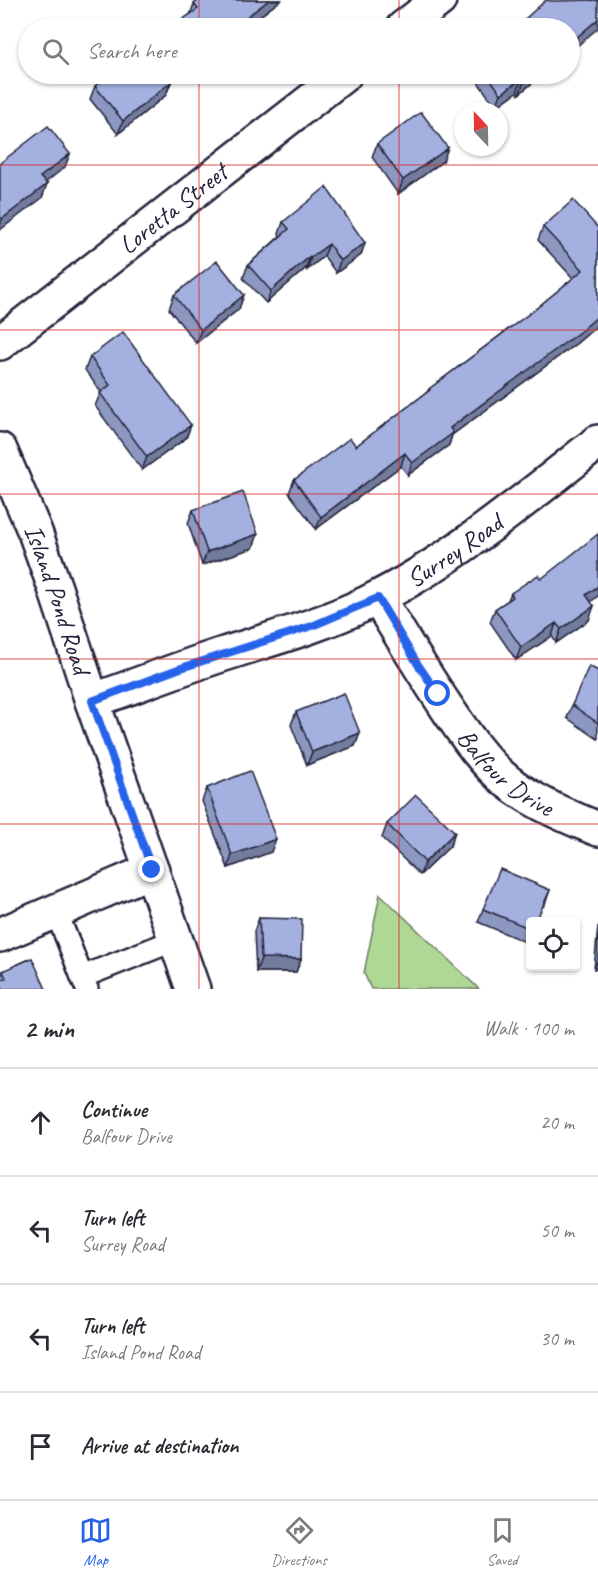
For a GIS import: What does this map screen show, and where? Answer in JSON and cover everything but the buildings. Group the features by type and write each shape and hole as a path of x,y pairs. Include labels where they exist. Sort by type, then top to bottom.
{"street":[{"path":"416,18 439,0"},
{"name":"Loretta Street","path":"0,342 332,84"},
{"name":"Surrey Road","path":"92,701 178,669 312,626 378,598 422,573 480,534 598,442"},
{"name":"Island Pond Road","path":"2,462 35,532 192,989"},
{"name":"Balfour Drive","path":"378,598 417,663 481,755 507,780 529,796 552,809 598,829"},
{"path":"0,935 152,870"}],"lane":[{"path":"56,911 84,983 175,940"}],"green space":[{"path":"380,894 479,989 371,989 364,973"}],"route":[{"path":"152,870 92,701 178,669 312,626 378,598 438,694"}]}
